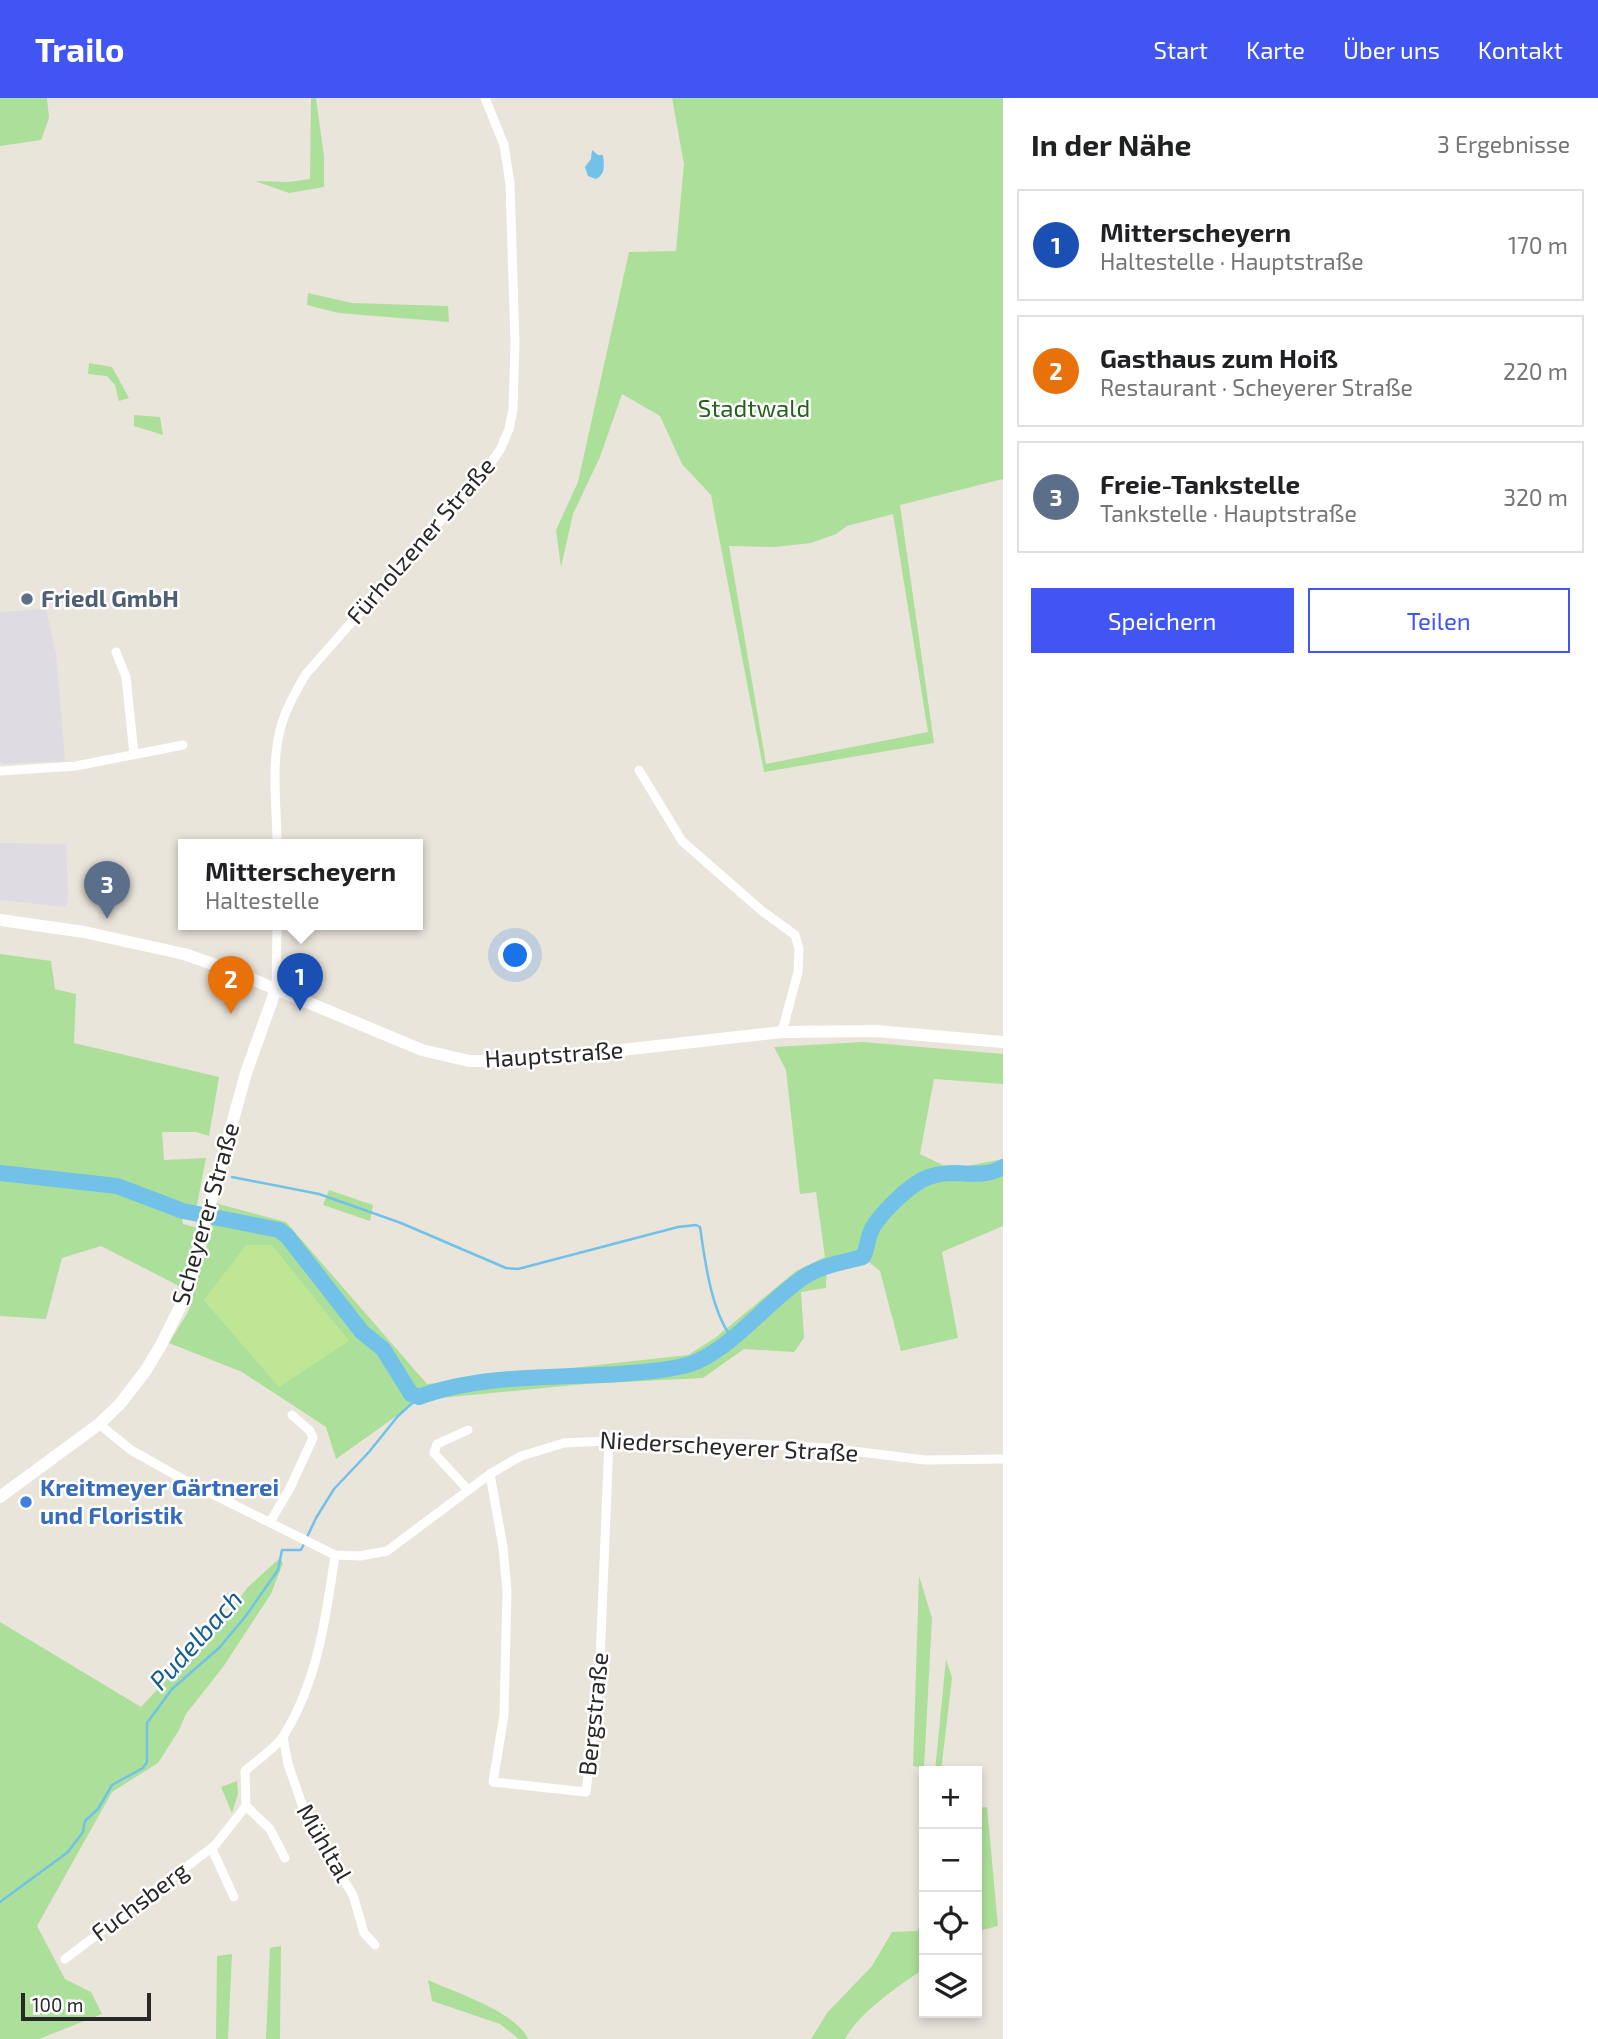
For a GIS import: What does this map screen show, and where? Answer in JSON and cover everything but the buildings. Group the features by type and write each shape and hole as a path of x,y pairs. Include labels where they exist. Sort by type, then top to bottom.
{"main road":[{"name":"Hauptstraße","path":"0,920 84,932 184,954 230,970 422,1050 468,1061 523,1061 782,1032 876,1031 1003,1042"},
{"name":"Scheyerer Straße","path":"0,1497 99,1424 146,1370 161,1345 188,1292 246,1073 276,989"}],"street":[{"name":"Fürholzener Straße","path":"277,839 276,759 281,725 293,695 306,674 491,463 509,429 513,409 515,343 511,192 504,145 485,98"},
{"path":"116,652 126,677 134,754"},
{"path":"0,771 76,766 183,745"},
{"path":"639,770 682,841 762,911 795,935 799,949 798,972 782,1032"},
{"path":"276,989 277,930"},
{"path":"270,1522 290,1488 313,1438 310,1431 292,1415"},
{"name":"Niederscheyerer Straße","path":"99,1424 131,1450 164,1469 299,1538 335,1555 360,1556 387,1551 490,1474 521,1456 564,1443 609,1441 828,1448 925,1460 1003,1459"},
{"path":"468,1430 437,1444 433,1453 468,1490"},
{"name":"Bergstraße","path":"490,1474 503,1547 507,1591 504,1715 493,1782 586,1793 599,1685 609,1441"},
{"path":"285,1858 270,1829 246,1806 245,1771 284,1737 314,1671 335,1555"},
{"name":"Mühltal","path":"284,1737 291,1777 308,1822 354,1895 364,1933 375,1945"},
{"name":"Fuchsberg","path":"65,1959 214,1846 246,1806"},
{"name":"Fuchsberg","path":"214,1846 212,1849 234,1897"}],"shaded area":[{"path":"46,609 56,654 65,761 3,764 0,761 0,612"},
{"path":"0,843 66,844 66,907 0,900"}],"green space":[{"path":"0,98 47,98 49,118 41,140 0,146"},
{"path":"311,98 316,98 324,157 324,187 289,193 255,181 288,182 310,179"},
{"name":"Stadtwald","path":"672,98 1003,98 1003,479 900,505 934,743 764,772 711,495 682,464 660,416 622,394 600,457 573,514 561,567 556,530 578,482 629,252 676,251 684,164","holes":["893,514 928,732 766,764 729,546 774,547 811,543 836,534 847,526"]},
{"path":"308,293 352,303 448,306 449,322 339,313 307,305"},
{"path":"89,363 112,367 129,398 119,401 115,385 107,376 88,374"},
{"path":"134,415 160,417 163,435 134,426"},
{"path":"0,954 51,961 55,989 76,994 74,1043 219,1077 209,1136 196,1132 162,1132 164,1160 206,1158 196,1210 124,1184 0,1168"},
{"path":"863,1042 1003,1054 1003,1084 934,1079 920,1154 951,1169 1003,1159 1003,1226 942,1252 958,1338 901,1351 880,1271 863,1257 827,1267 826,1288 801,1292 804,1338 794,1352 744,1349 703,1378 585,1384 419,1400 336,1459 326,1427 242,1372 169,1343 188,1312 210,1234 215,1203 286,1222 427,1384 688,1355 715,1338 796,1271 825,1257 816,1192 800,1194 786,1070 774,1047","holes":["204,1300 348,1341 279,1386"]},
{"path":"0,1180 115,1192 181,1215 183,1224 198,1228 183,1288 101,1246 62,1258 46,1319 0,1316"},
{"path":"329,1190 373,1205 370,1221 323,1205"},
{"path":"246,1245 272,1245 349,1341 279,1387 204,1300"},
{"path":"280,1558 283,1563 271,1594 223,1667 186,1714 158,1763 112,1792 37,1926 65,1979 91,1992 102,2014 39,2039 0,2039 0,1622 141,1707 229,1612 248,1587"},
{"path":"919,1576 932,1618 924,1766 913,1766"},
{"path":"946,1659 952,1678 942,1766 935,1766"},
{"path":"237,1781 238,1794 232,1813 221,1787"},
{"path":"987,1807 998,1926 982,1930 982,1829 982,1808"},
{"path":"919,1927 919,1972 870,2010 845,2039 811,2039 827,2013 872,1966 892,1932 917,1931"},
{"path":"281,1946 280,2039 266,2039 270,1948"},
{"path":"232,1954 228,2039 216,2039 217,1956"},
{"path":"428,1980 498,2012 522,2029 528,2039 519,2039 500,2024 432,2001"}],"water":[{"path":"592,150 603,155 603,172 596,179 588,176 585,167 591,159"}],"waterway":[{"path":"0,1173 117,1186 183,1211 279,1230 287,1236 362,1332 383,1349 411,1394 419,1397 467,1384 619,1374 681,1367 698,1361 741,1331 807,1275 827,1266 863,1257 877,1221 914,1185 935,1175 986,1173 1003,1167"},
{"path":"232,1177 319,1194 401,1223 506,1268 518,1269 678,1227 696,1225 700,1227 714,1300 732,1338"},
{"name":"Pudelbach","path":"0,1902 68,1852 83,1832 85,1821 98,1809 112,1785 143,1768 147,1762 147,1723 172,1689 219,1648 278,1570 282,1550 301,1550 334,1489 398,1416 419,1397"}],"place":[{"name":"Friedl GmbH","path":"27,599"},
{"name":"Freie-Tankstelle","path":"107,919"},
{"name":"Mitterscheyern","path":"300,1011"},
{"name":"Gasthaus zum Hoiß","path":"231,1014"},
{"name":"Kreitmeyer Gärtnerei und Floristik","path":"26,1502"}]}
